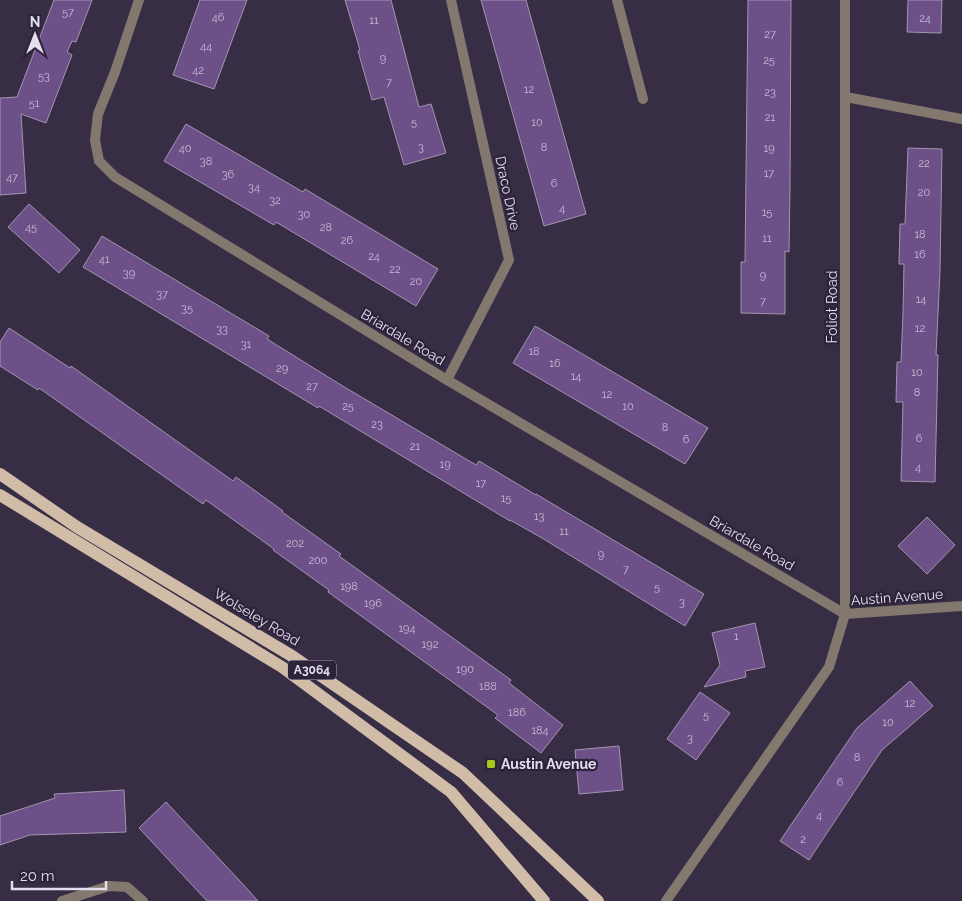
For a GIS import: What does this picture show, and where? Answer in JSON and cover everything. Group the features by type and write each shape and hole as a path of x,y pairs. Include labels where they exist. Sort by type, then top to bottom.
{"main road":[{"name":"Wolseley Road","path":"0,474 77,527 292,656 463,773 598,901"},
{"name":"A3064","path":"0,495 282,666 443,786 451,792 544,901"}],"street":[{"name":"Briardale Road","path":"139,0 115,72 98,114 94,140 99,161 115,177 447,380 845,614"},
{"name":"Draco Drive","path":"447,380 508,260 451,0"},
{"path":"617,0 642,99"},
{"name":"Foliot Road","path":"845,0 845,614"},
{"path":"846,97 962,119"},
{"name":"Austin Avenue","path":"666,901 829,667 845,614 962,606"},
{"path":"62,901 109,886 127,887 143,901"}],"building":[{"path":"54,0 92,0 76,42 72,41 67,52 72,55 46,123 21,114 26,193 0,195 0,98 17,97"},
{"path":"200,0 247,0 214,89 173,75"},
{"path":"345,0 391,0 419,107 431,104 446,153 404,165 384,97 372,100"},
{"path":"481,0 526,0 586,214 544,226"},
{"path":"748,0 791,0 789,252 785,251 785,314 741,313 741,262 745,262"},
{"path":"908,0 942,0 941,33 907,32"},
{"path":"186,124 303,192 305,189 438,269 416,306 276,222 274,225 164,161"},
{"path":"908,148 942,149 940,272 936,355 938,355 935,482 901,481 903,402 896,402 897,362 901,362 903,313 904,264 899,264 900,224 905,224"},
{"path":"29,204 80,250 59,273 8,227"},
{"path":"102,236 269,336 267,339 341,385 476,465 479,461 704,594 685,626 542,538 510,521 319,406 318,408 83,267"},
{"path":"535,326 708,428 685,464 513,363"},
{"path":"9,328 70,368 71,366 233,481 236,477 341,554 339,556 511,680 509,683 563,725 541,753 495,718 498,715 328,592 329,590 206,500 203,504 39,388 38,390 0,366 0,342"},
{"path":"927,517 955,545 927,574 898,546"},
{"path":"755,623 765,667 745,671 746,677 704,687 720,665 712,633"},
{"path":"910,681 933,706 882,750 809,860 780,841 857,728"},
{"path":"700,692 730,713 696,760 667,739"},
{"path":"619,746 623,790 579,794 575,750"},
{"path":"124,790 126,832 30,835 0,845 0,816 55,798 54,794"},
{"path":"166,802 258,901 207,901 139,828"}],"place":[{"name":"Austin Avenue","path":"491,764"}]}
